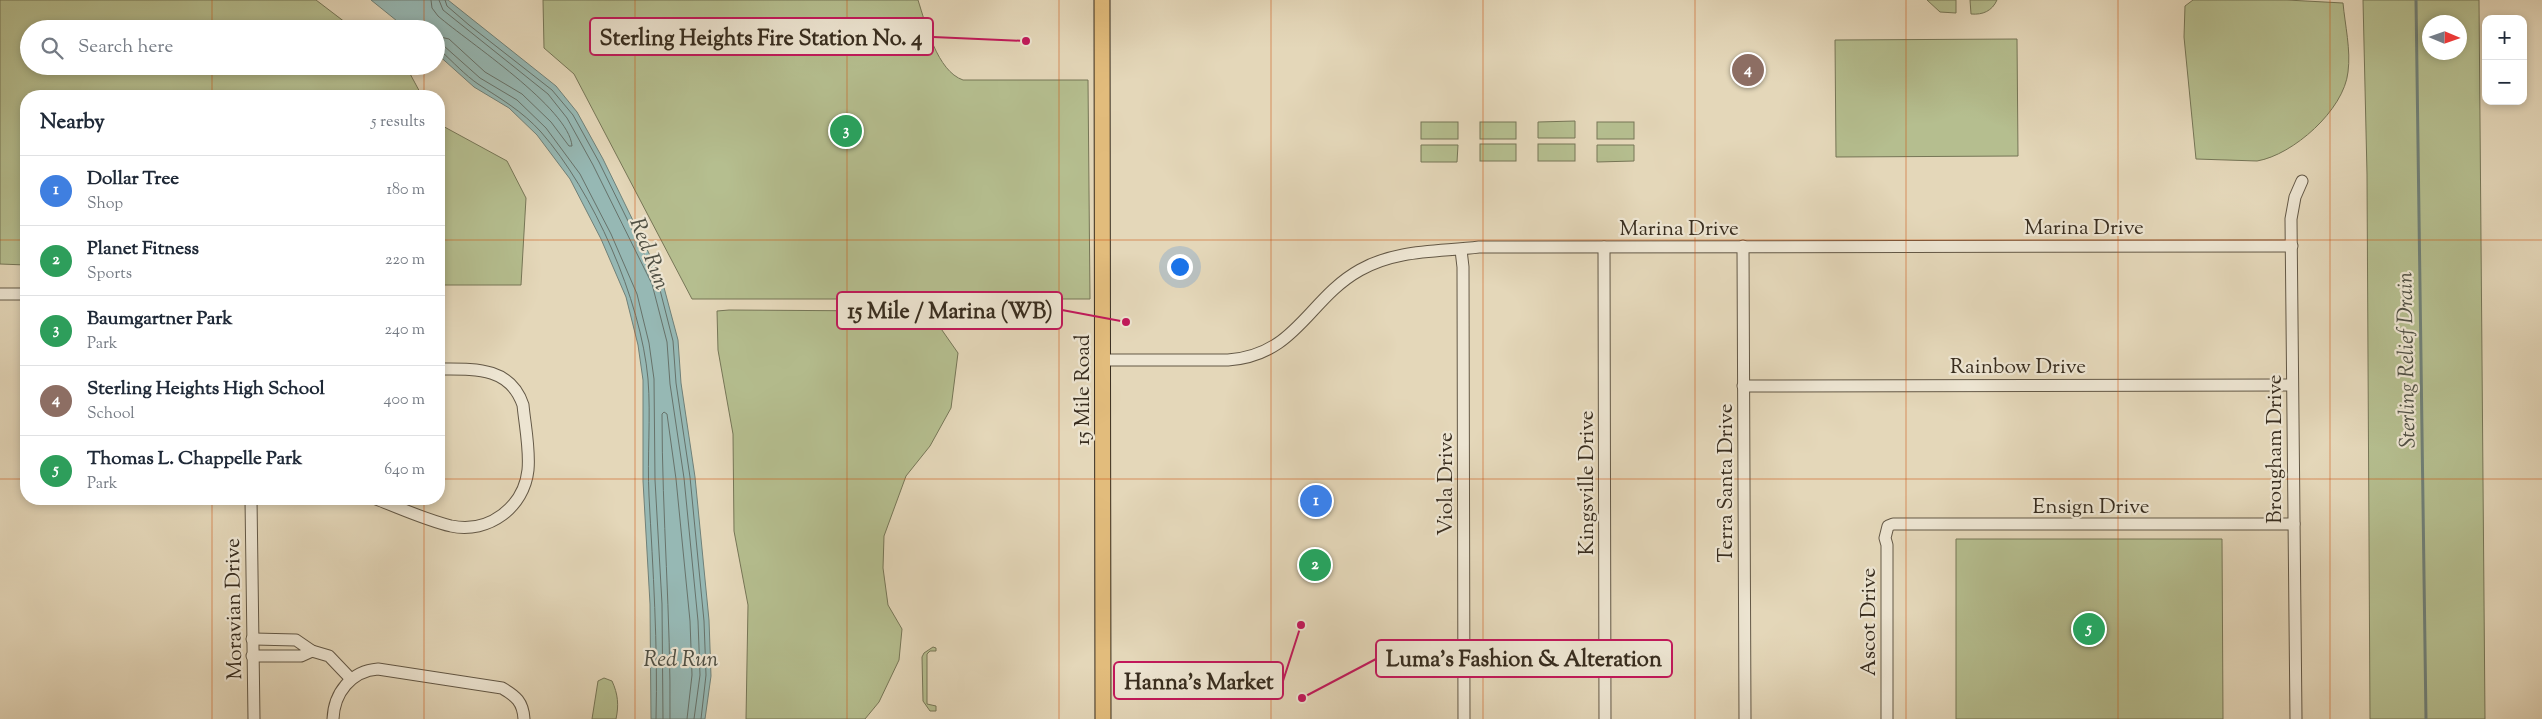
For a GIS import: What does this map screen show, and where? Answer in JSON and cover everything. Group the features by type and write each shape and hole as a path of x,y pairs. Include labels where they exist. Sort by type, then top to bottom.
{"main road":[{"name":"15 Mile Road","path":"1102,0 1103,719"}],"street":[{"name":"Brougham Drive","path":"2296,719 2292,246 2293,207 2302,181"},
{"name":"Terra Santa Drive","path":"1743,246 1744,719"},
{"name":"Marina Drive","path":"1103,360 1247,358 1264,352 1287,338 1336,289 1365,268 1384,259 1406,253 1604,247 2292,246"},
{"name":"Kingsville Drive","path":"1604,247 1605,719"},
{"name":"Viola Drive","path":"1461,250 1463,267 1464,719"},
{"path":"0,294 20,294"},
{"path":"393,505 451,526 469,527 496,520 509,509 521,493 528,468 523,405 520,395 506,379 488,371 445,369"},
{"name":"Rainbow Drive","path":"1743,386 2292,384"},
{"name":"Moravian Drive","path":"251,505 254,719"},
{"name":"Ensign Drive","path":"1888,526 1893,524 2294,524"},
{"name":"Ascot Drive","path":"1887,719 1887,545 1884,538 1888,526"},
{"path":"252,639 296,640 312,651 330,656 338,662 350,678"},
{"path":"252,656 301,656 312,651"},
{"path":"333,719 335,701 350,678 371,669 492,685 516,696 522,708 524,719"}],"green space":[{"path":"0,0 316,0 342,20 20,20 20,75 411,75 419,90 20,90 20,265 0,264"},
{"path":"543,0 918,0 939,57 954,75 963,80 1088,80 1090,299 692,299 574,74 544,48"},
{"path":"1927,0 1956,0 1956,13 1940,12"},
{"path":"1970,0 1997,0 1990,10 1971,14"},
{"path":"2193,0 2287,0 2343,3 2349,64 2344,86 2337,101 2327,115 2301,140 2286,150 2257,161 2196,159 2184,37 2185,6"},
{"path":"2363,0 2479,0 2485,719 2370,719 2367,174"},
{"path":"2017,39 2018,156 1836,157 1835,40"},
{"path":"1575,121 1575,138 1538,138 1538,122"},
{"path":"1421,122 1458,122 1458,139 1421,139"},
{"path":"1480,122 1516,122 1516,139 1480,139"},
{"path":"1597,122 1634,122 1634,139 1597,139"},
{"path":"445,127 507,161 526,198 521,285 445,285"},
{"path":"1480,144 1516,144 1516,161 1480,161"},
{"path":"1538,144 1575,144 1575,161 1538,161"},
{"path":"1421,145 1458,145 1457,162 1421,162"},
{"path":"1597,145 1634,145 1634,161 1597,162"},
{"path":"717,311 885,311 937,323 958,353 951,408 930,446 906,476 884,536 883,568 888,605 902,629 899,660 879,702 865,719 746,719 748,605 734,531 733,434 718,350"},
{"path":"1956,539 2222,539 2223,719 1956,719"},
{"path":"933,647 936,648 936,651 930,651 927,654 927,704 936,706 936,711 930,711 923,701 922,657 924,653"},
{"path":"604,678 612,681 616,690 618,704 616,719 592,719 598,681"}],"water":[{"name":"Red Run","path":"371,0 448,0 556,86 577,112 603,159 662,280 678,340 681,383 695,477 709,620 711,676 705,719 651,719 650,604 643,481 643,380 638,345 626,297 601,239 570,179 537,135 509,108 474,87 445,61 445,20 396,20"}],"waterway":[{"name":"Sterling Relief Drain","path":"2416,0 2426,719"}],"place":[{"name":"Sterling Heights Fire Station No. 4","path":"1026,41"},
{"name":"Sterling Heights High School","path":"1748,70"},
{"name":"Baumgartner Park","path":"846,131"},
{"name":"15 Mile / Marina (WB)","path":"1126,322"},
{"name":"Dollar Tree","path":"1316,501"},
{"name":"Planet Fitness","path":"1315,565"},
{"name":"Hanna’s Market","path":"1301,625"},
{"name":"Thomas L. Chappelle Park","path":"2089,629"},
{"name":"Luma's Fashion & Alteration","path":"1302,698"}]}
